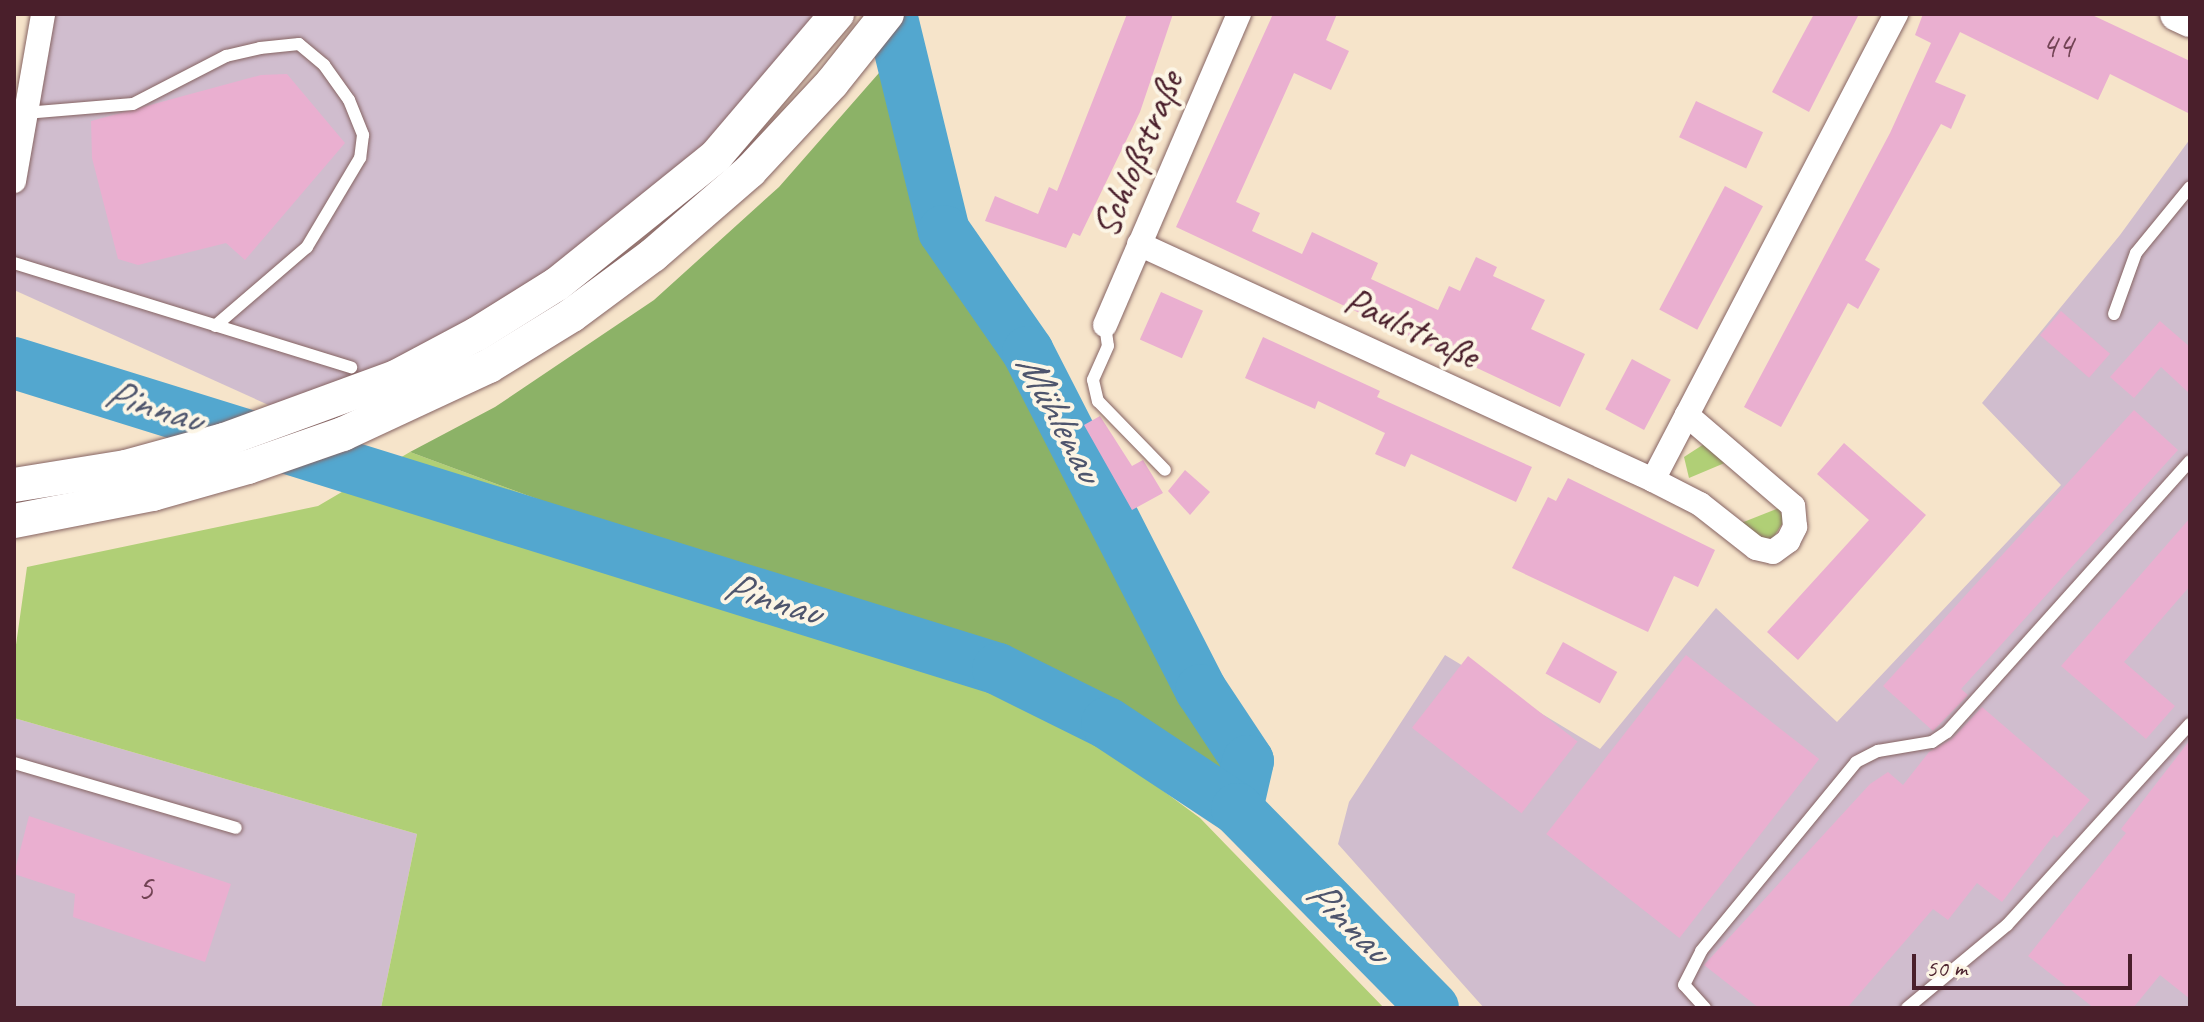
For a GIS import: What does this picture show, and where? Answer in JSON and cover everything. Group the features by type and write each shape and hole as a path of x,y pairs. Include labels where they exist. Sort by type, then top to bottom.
{"main road":[{"path":"14,485 126,467 224,440 396,377 477,334 583,265 716,156 837,14"},
{"path":"14,521 153,494 248,467 343,434 489,366 572,315 653,255 750,171 832,83 887,14"},
{"path":"2177,14 2190,20"}],"street":[{"path":"14,181 43,14"},
{"name":"Schloßstraße","path":"1105,325 1239,14"},
{"path":"1653,480 1896,14"},
{"name":"Paulstraße","path":"1139,244 1653,480 1700,504 1756,548 1773,552 1795,527 1793,506 1687,415"}],"lane":[{"path":"25,113 133,104 226,56 260,48 299,44 324,65 349,100 363,135 360,158 307,247 215,326"},
{"path":"2114,314 2136,253 2190,187"},
{"path":"14,263 351,367"},
{"path":"1105,325 1108,346 1093,380 1098,401 1165,470"},
{"path":"1705,1008 1684,985 1701,951 1856,762 1878,751 1932,742 1947,732 2190,461"},
{"path":"1907,1008 2007,925 2190,724"},
{"path":"14,763 236,828"}],"shaded area":[{"path":"48,14 815,14 768,75 685,164 533,285 406,359 284,412 14,290 14,192"},
{"path":"2190,139 2190,1008 1484,1008 1338,844 1349,802 1445,655 1600,749 1716,608 1837,722 2061,485 1982,403 2120,235"},
{"path":"14,718 417,834 381,1008 14,1008"}],"green space":[{"path":"900,49 944,231 1028,352 1201,690 1248,761 1237,809 1107,723 998,669 410,452 495,407 654,300 779,187"},
{"path":"1704,444 1727,462 1689,478 1684,457"},
{"path":"410,452 998,669 1200,818 1384,1008 381,1008 417,834 14,718 14,659 27,567 318,506"},
{"path":"1779,508 1784,521 1773,538 1761,538 1741,523"}],"building":[{"path":"1127,14 1173,14 1140,112 1080,236 1073,233 1066,248 985,221 995,196 1038,214 1049,187 1057,191"},
{"path":"1273,14 1337,14 1326,40 1349,51 1331,90 1294,73 1236,202 1260,213 1252,231 1302,254 1312,232 1378,263 1371,279 1438,310 1449,286 1460,291 1476,257 1497,267 1493,276 1545,300 1531,329 1585,354 1560,407 1176,227"},
{"path":"1814,14 1859,14 1809,112 1772,92"},
{"path":"1923,14 2090,14 2190,61 2190,114 2110,74 2098,100 1960,32 1935,82 1966,95 1951,129 1941,124 1865,260 1880,269 1858,309 1848,303 1781,427 1744,407 1890,133 1931,43 1915,35"},
{"path":"287,74 345,143 245,260 226,243 138,265 118,259 92,158 91,121 261,75"},
{"path":"1696,101 1763,132 1746,169 1679,137"},
{"path":"1725,186 1763,206 1697,330 1659,310"},
{"path":"1161,292 1203,311 1182,358 1140,340"},
{"path":"2061,311 2110,354 2089,378 2040,335"},
{"path":"2160,321 2190,347 2190,394 2161,367 2134,398 2110,377"},
{"path":"1263,337 1380,391 1377,397 1532,467 1516,502 1411,454 1405,467 1375,454 1385,433 1318,401 1315,409 1245,378"},
{"path":"1632,359 1671,380 1644,430 1605,409"},
{"path":"2134,410 2178,450 1961,689 1968,695 1933,731 1883,686"},
{"path":"1100,416 1132,466 1143,460 1163,493 1132,510 1084,425"},
{"path":"1844,443 1926,515 1798,660 1767,632 1869,520 1817,474"},
{"path":"1185,470 1210,492 1190,515 1168,491"},
{"path":"1568,478 1715,550 1698,587 1674,576 1648,632 1512,568 1548,497 1556,501"},
{"path":"2190,518 2190,586 2124,662 2175,706 2146,739 2061,666"},
{"path":"1563,642 1617,672 1600,704 1546,673"},
{"path":"1686,655 1819,759 1679,938 1546,834"},
{"path":"1468,656 1578,742 1522,813 1412,728"},
{"path":"1982,707 2090,800 2057,838 2054,835 2002,902 1977,883 1948,920 1933,909 1847,1008 1759,1008 1704,965 1870,784 1888,772 1903,785 1929,752 1952,739"},
{"path":"2190,740 2190,999 2160,975 2133,1008 2094,1008 2028,956 2126,833 2121,829"},
{"path":"29,816 231,884 205,962 73,917 75,894 14,874"}],"waterway":[{"name":"Mühlenau","path":"891,14 944,231 1028,352 1201,690 1248,761 1237,809"},
{"name":"Pinnau","path":"14,363 998,669 1107,723 1237,809 1433,1008"}]}
